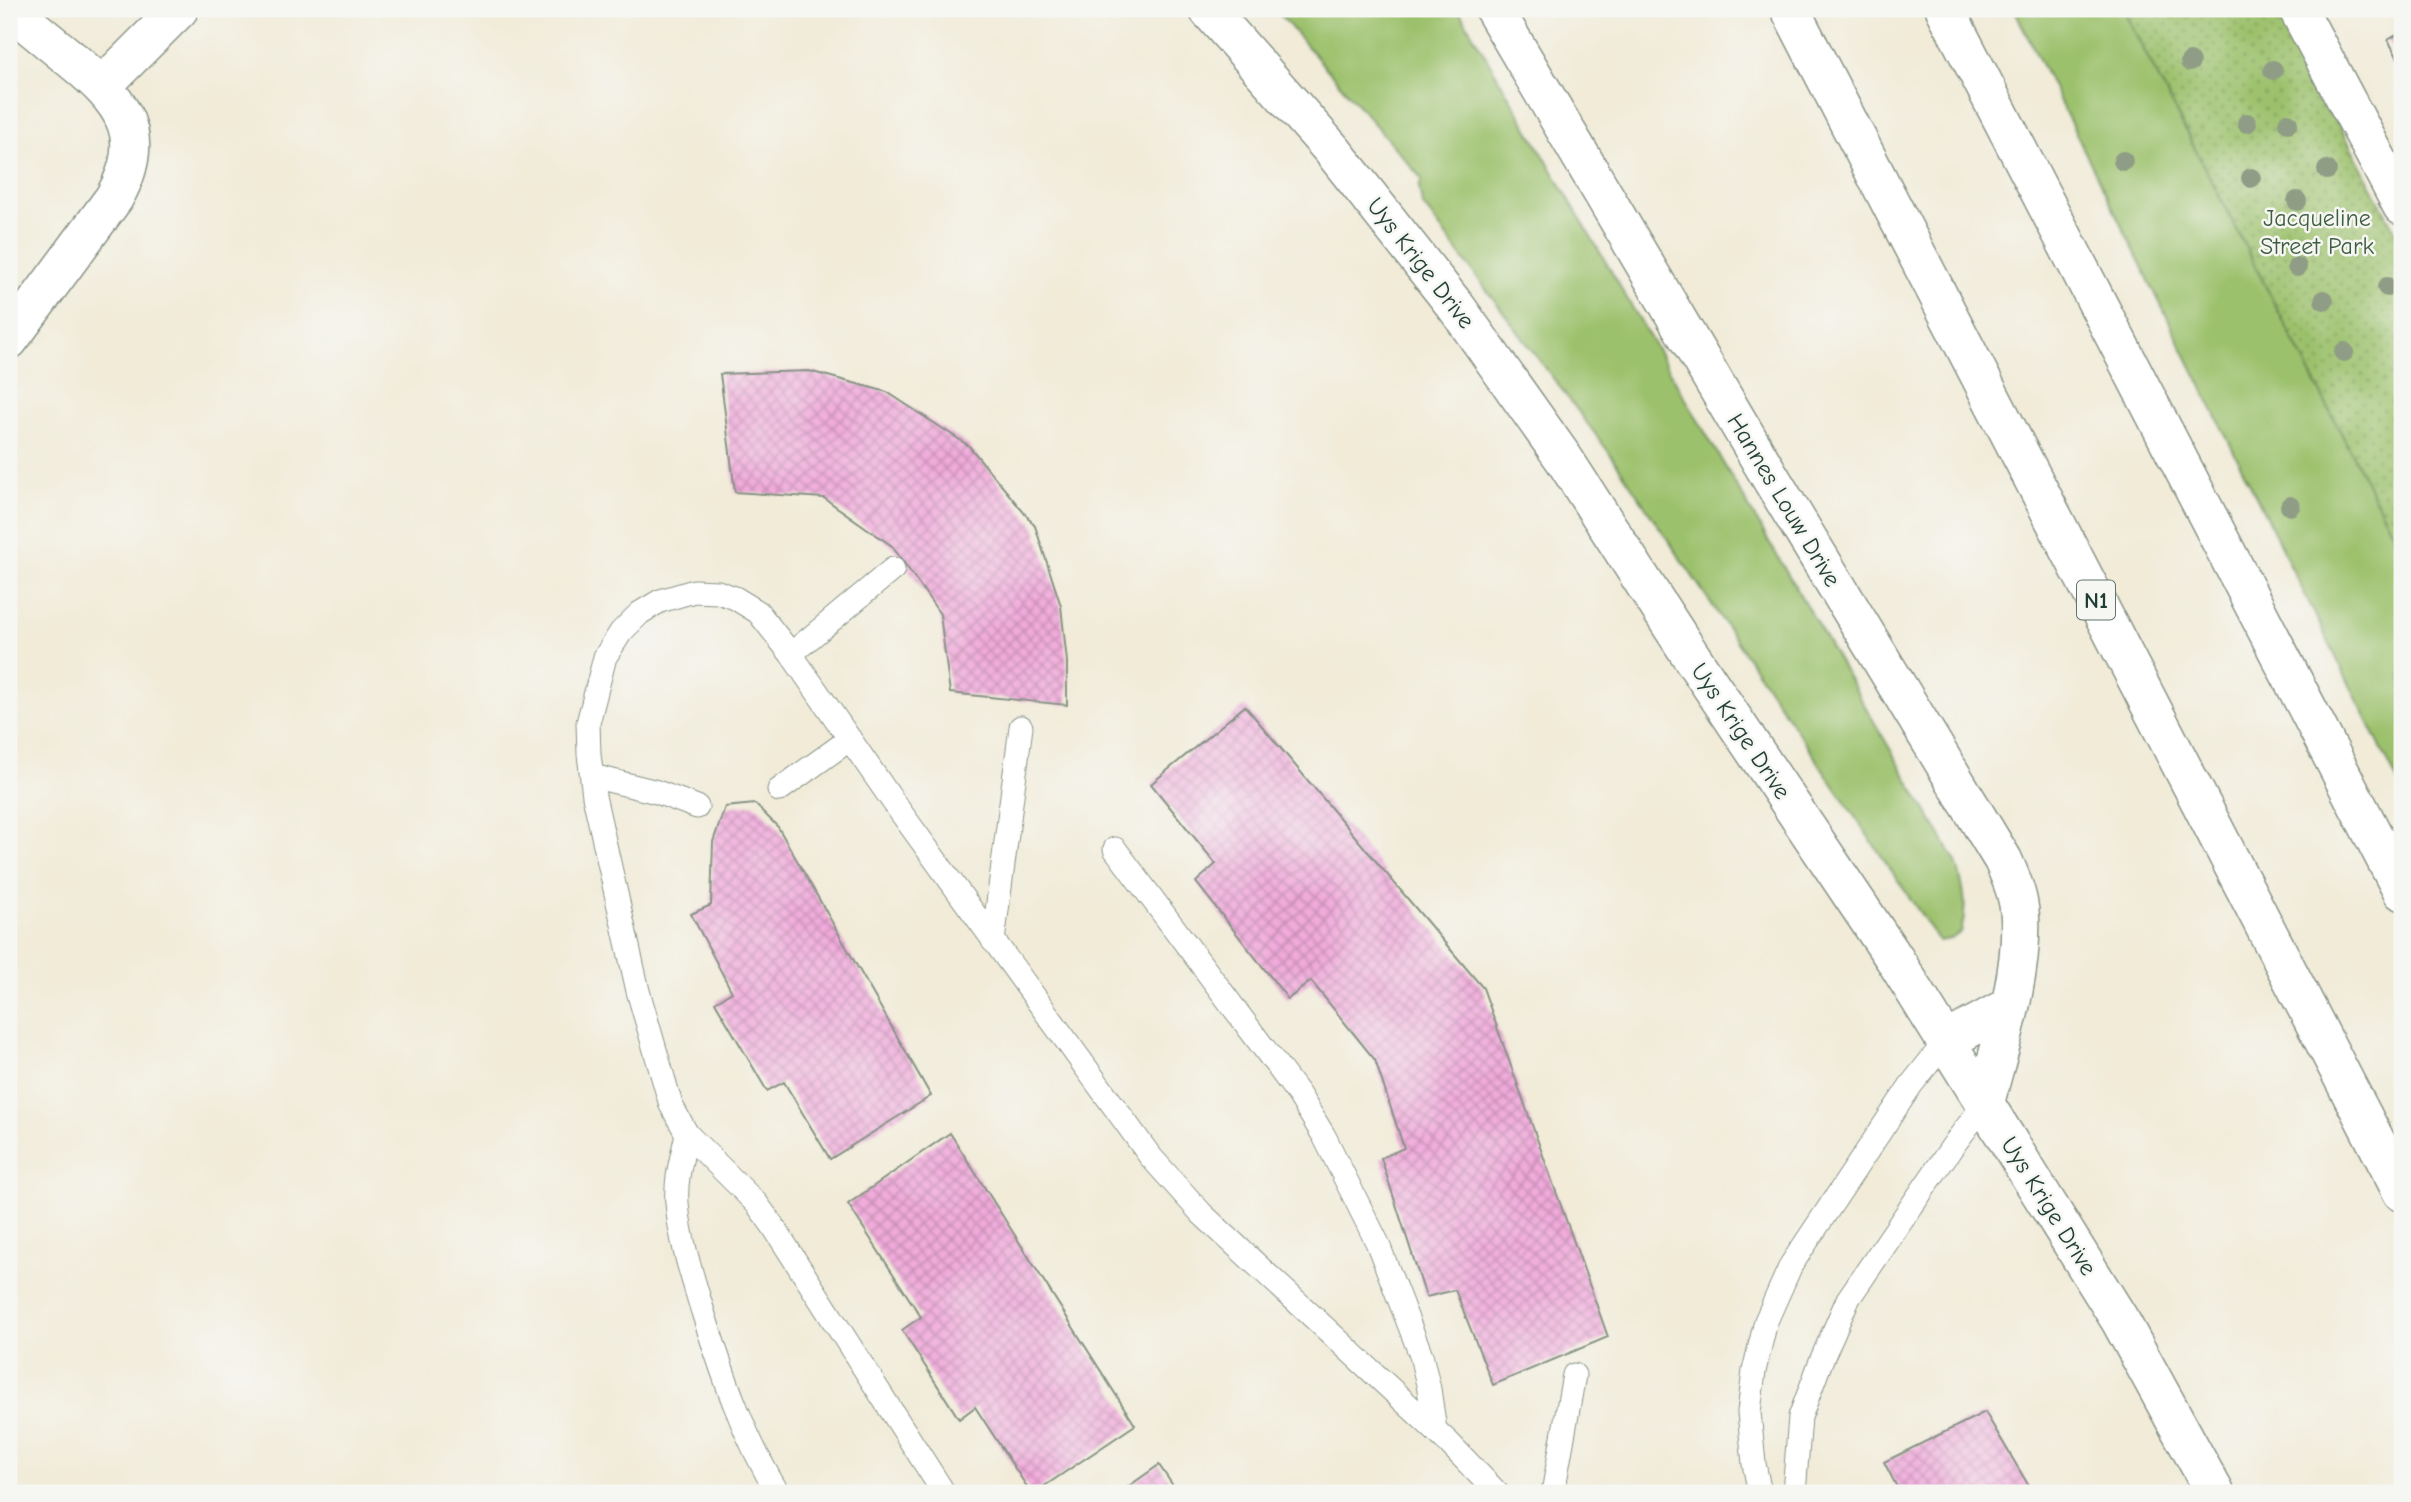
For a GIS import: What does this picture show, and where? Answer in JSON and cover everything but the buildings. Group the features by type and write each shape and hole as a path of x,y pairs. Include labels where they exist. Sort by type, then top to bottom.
{"main road":[{"path":"9,9 103,85 121,110 127,124 129,160 124,180 114,198 9,340"},
{"path":"103,85 179,9"},
{"name":"Uys Krige Drive","path":"1208,9 1333,151 1457,308 1564,459 1689,653 1894,958 2121,1322 2215,1493"},
{"name":"Hannes Louw Drive","path":"1494,9 1772,480 2003,860 2015,888 2020,916 2018,949 2010,1006 1985,1103"},
{"name":"N1","path":"1790,9 2402,1192"},
{"path":"1945,9 2402,891"},
{"path":"2298,9 2402,206"},
{"path":"1946,1041 2010,1006"}],"lane":[{"path":"791,654 892,569"},
{"path":"944,1493 774,1226 757,1204 687,1134 671,1105 638,991 592,776 588,723 604,657 621,632 640,613 660,601 694,591 718,592 734,597 758,612 791,654 993,941 1150,1156 1193,1205 1435,1430 1497,1493"},
{"path":"993,941 1021,727"},
{"path":"779,790 850,739"},
{"path":"592,776 657,792 696,807"},
{"path":"1115,849 1299,1095 1324,1136 1377,1242 1421,1355 1435,1430"},
{"path":"1760,1493 1749,1412 1754,1371 1766,1321 1791,1265 1911,1085 1946,1041"},
{"path":"1794,1493 1800,1417 1847,1299 1985,1103"},
{"path":"687,1134 678,1173 677,1201 691,1275 720,1368 744,1431 778,1493"},
{"path":"1553,1493 1574,1375"}],"green space":[{"path":"1275,9 1458,9 1956,862 1964,897 1961,932 1951,939 1939,941 1608,451 1422,204 1419,187 1422,179"},
{"path":"2014,9 2123,9 2402,551 2402,790"},
{"name":"Jacqueline Street Park","path":"2123,9 2279,9 2402,245 2402,551"}]}
